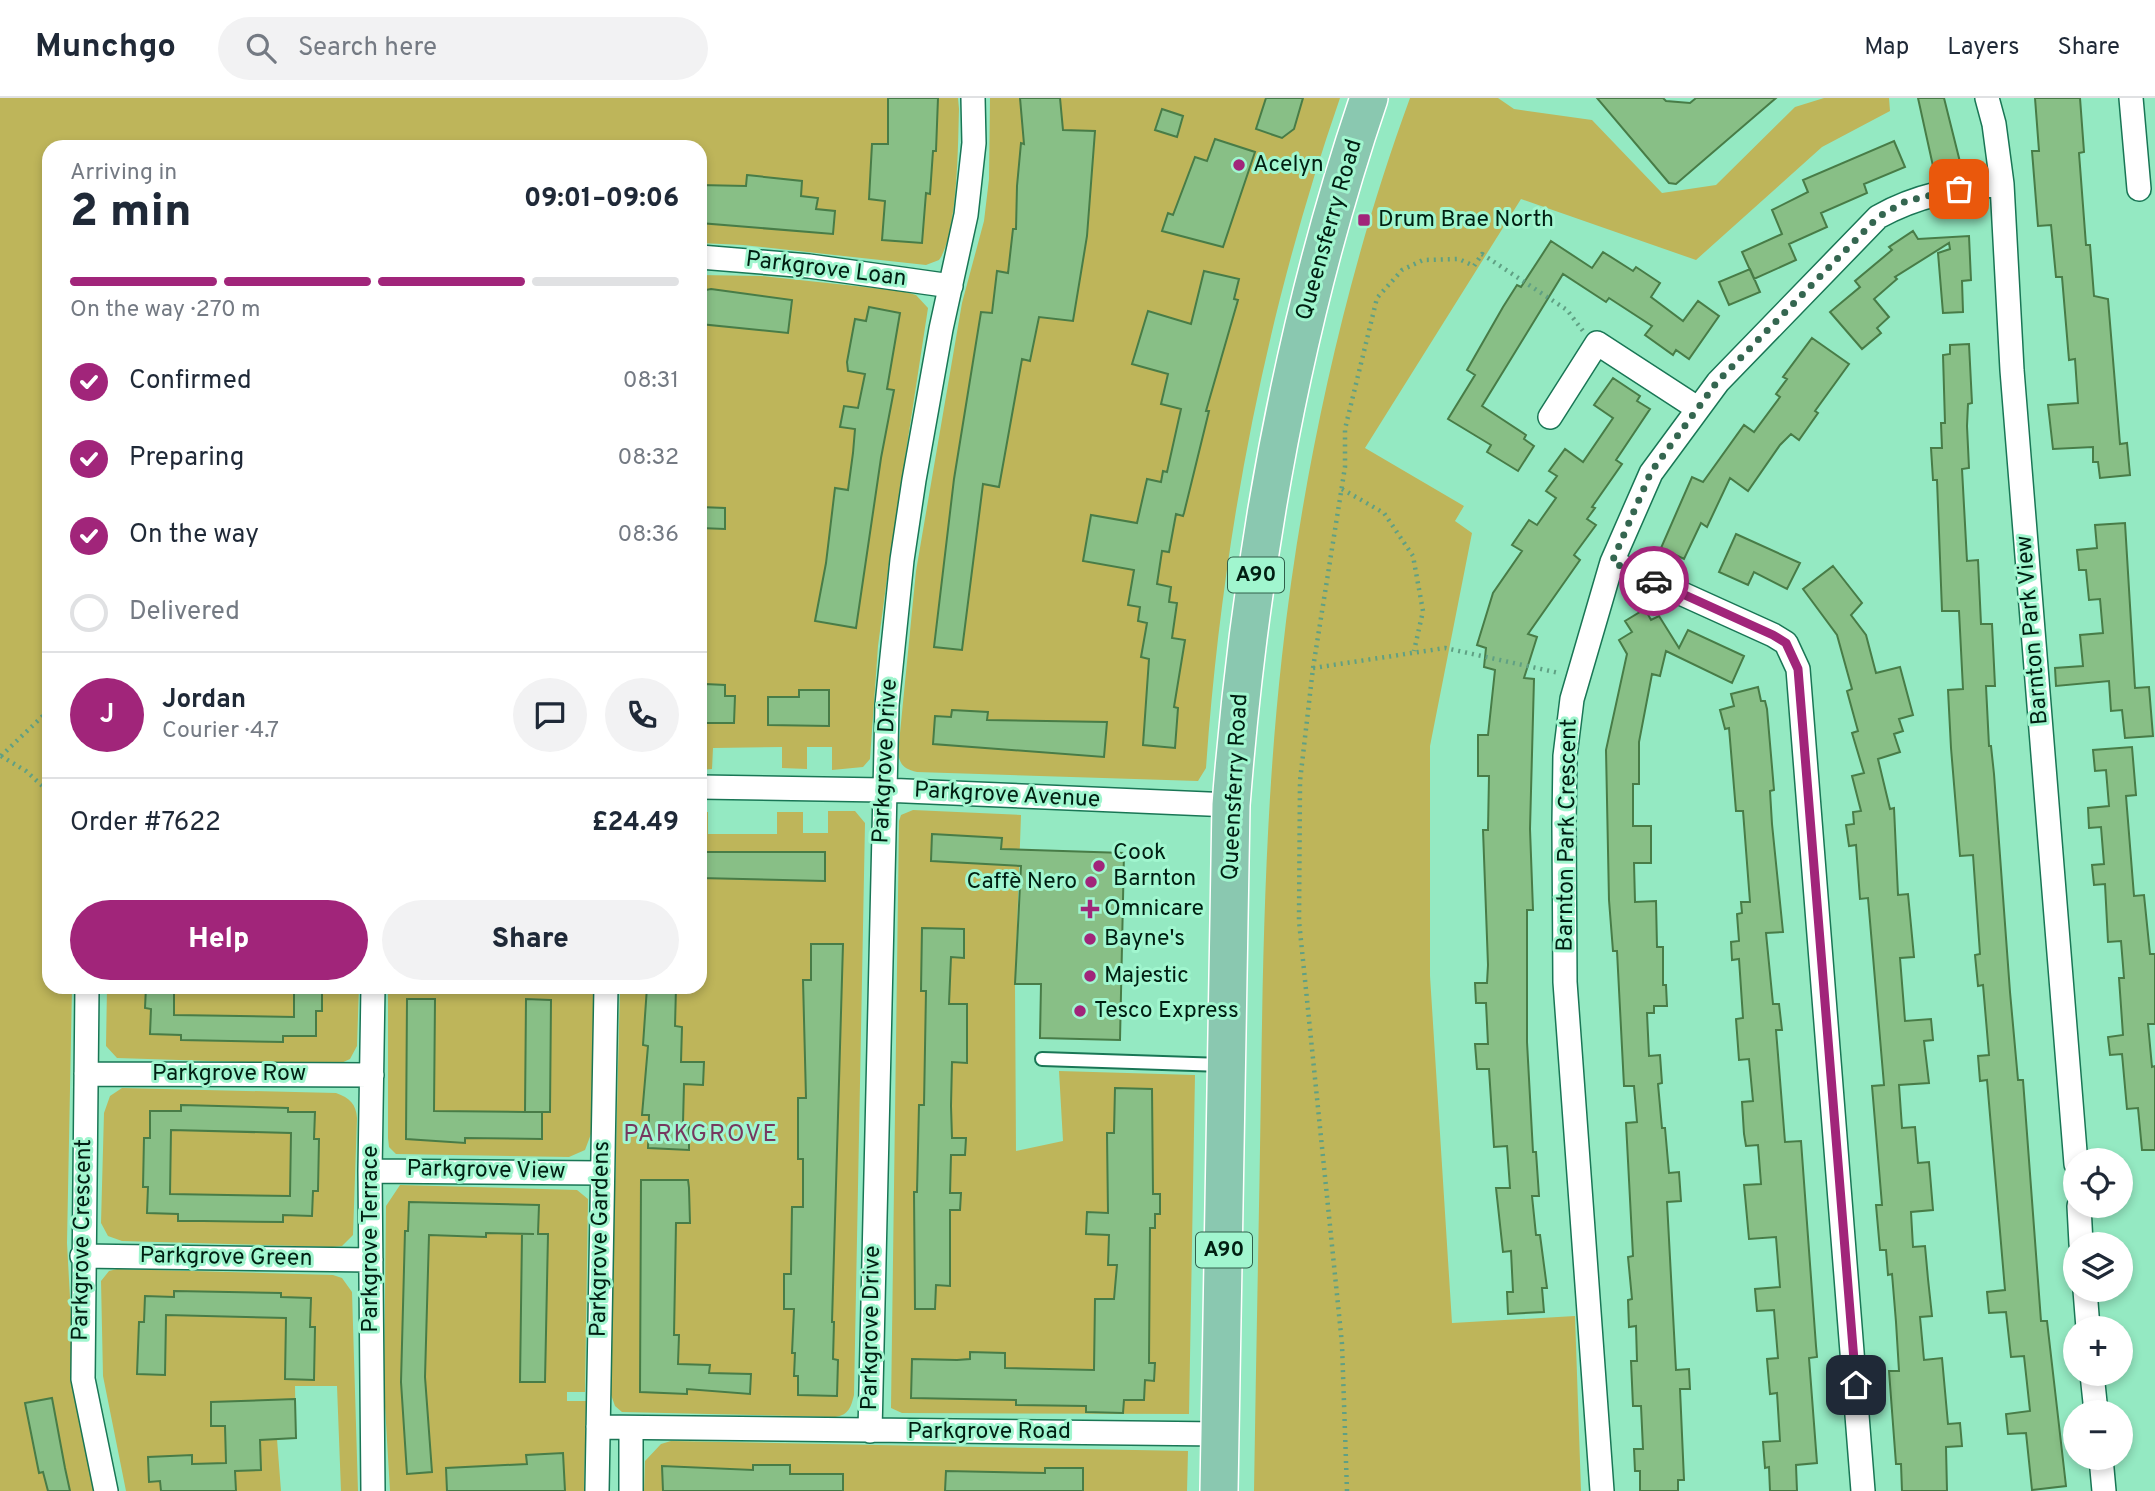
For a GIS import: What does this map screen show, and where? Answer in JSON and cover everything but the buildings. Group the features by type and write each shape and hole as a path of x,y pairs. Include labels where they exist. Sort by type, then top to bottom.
{"main road":[{"name":"Queensferry Road","path":"1219,1491 1231,805 1249,625 1286,396 1310,290 1368,98"}],"street":[{"name":"Parkgrove Drive","path":"870,1431 887,705 902,560 971,179 973,98"},
{"name":"Barnton Park View","path":"1987,98 2002,184 2012,370 2075,1148"},
{"path":"2131,98 2139,189"},
{"name":"Barnton Park Crescent","path":"1582,1491 1602,1482 1565,982 1566,756 1577,677 1612,562 1651,472 1717,382 1878,217 1906,201 1935,193 2002,184"},
{"name":"Parkgrove Loan","path":"707,258 810,267 951,286"},
{"path":"1550,417 1601,337 1697,408"},
{"path":"1612,562 1773,635 1786,643 1798,669 1863,1491"},
{"name":"Parkgrove Avenue","path":"707,788 883,790 1231,805"},
{"name":"Parkgrove Crescent","path":"87,994 82,1256 83,1379 106,1491"},
{"name":"Parkgrove Terrace","path":"373,994 369,1171 373,1491"},
{"name":"Parkgrove Gardens","path":"597,1491 606,994"},
{"name":"Parkgrove Row","path":"86,1074 372,1075"},
{"name":"Parkgrove View","path":"369,1171 602,1173"},
{"name":"Parkgrove Green","path":"82,1256 371,1260"},
{"name":"Parkgrove Road","path":"598,1427 1221,1434"},
{"path":"631,1428 631,1491"},
{"path":"2102,1470 2104,1491"}],"lane":[{"path":"1042,1059 1228,1065"}],"path":[{"path":"1348,1491 1342,1344 1299,921 1300,781 1314,668 1342,489 1345,429 1358,364 1377,298 1402,270 1423,260 1442,257 1459,259 1474,266 1482,254 1567,310 1588,337 1601,337"},
{"path":"1342,489 1384,513 1413,556 1423,611 1414,651"},
{"path":"1314,668 1445,648 1577,677"},
{"path":"42,717 1,756 26,771 42,786"}],"shaded area":[{"path":"0,98 958,98 956,188 950,231 939,260 926,265 707,243 707,140 42,140 42,994 72,994 67,1243 75,1389 94,1491 0,1491"},
{"path":"990,98 1340,98 1313,179 1290,262 1251,428 1223,598 1206,768 1198,781 917,772 903,766 899,757 916,571 962,303 984,221 989,179"},
{"path":"1410,98 1498,98 1514,109 1592,120 1662,193 1716,185 1795,107 1824,98 1889,98 1890,111 1822,147 1696,260 1521,199 1365,448 1464,506 1455,521 1472,533 1430,746 1430,976 1452,1323 1575,1316 1581,1491 1254,1491 1264,925 1272,764 1282,656 1301,516 1330,373 1366,233"},
{"path":"707,275 761,276 902,291 916,295 928,308 878,646 870,759 863,767 832,770 832,747 807,747 807,769 782,768 782,747 713,748 712,769 707,769"},
{"path":"913,810 1021,815 1015,984 1016,1151 1063,1141 1059,1071 1195,1075 1189,1414 902,1413 891,1408 899,821 901,815"},
{"path":"828,811 855,811 865,823 852,1403 849,1410 835,1417 622,1412 615,1406 610,1392 620,994 707,994 707,812 708,834 777,834 777,812 803,812 803,833 828,833"},
{"path":"107,994 359,994 357,1046 350,1059 337,1065 117,1058 106,1046"},
{"path":"388,994 594,994 591,1134 585,1150 569,1157 396,1154 389,1147"},
{"path":"122,1088 336,1093 345,1097 354,1105 357,1118 353,1235 342,1246 333,1247 122,1241 108,1236 101,1223 104,1113 110,1096"},
{"path":"400,1185 577,1190 588,1199 585,1392 567,1392 567,1401 586,1401 584,1491 390,1491 384,1389 386,1206"},
{"path":"117,1269 333,1275 342,1278 352,1292 358,1491 341,1491 337,1386 295,1386 296,1438 277,1439 281,1491 126,1491 103,1376 101,1281 109,1271"},
{"path":"671,1441 1188,1451 1187,1491 644,1491 645,1461 661,1444"}],"way so far":[{"path":"1654,581 1612,562 1651,472 1717,382 1878,217 1906,201 1959,189"}],"place":[{"name":"Acelyn","path":"1239,165"},
{"name":"Drum Brae North","path":"1364,220"},
{"name":"Cook Barnton","path":"1099,866"},
{"name":"Caffè Nero","path":"1091,882"},
{"name":"Omnicare","path":"1090,909"},
{"name":"Bayne's","path":"1090,939"},
{"name":"Majestic","path":"1090,976"},
{"name":"Tesco Express","path":"1080,1011"}],"district":[{"name":"PARKGROVE","path":"701,1135"}],"route":[{"path":"1654,581 1773,635 1786,643 1794,655 1798,669 1856,1385"}]}
